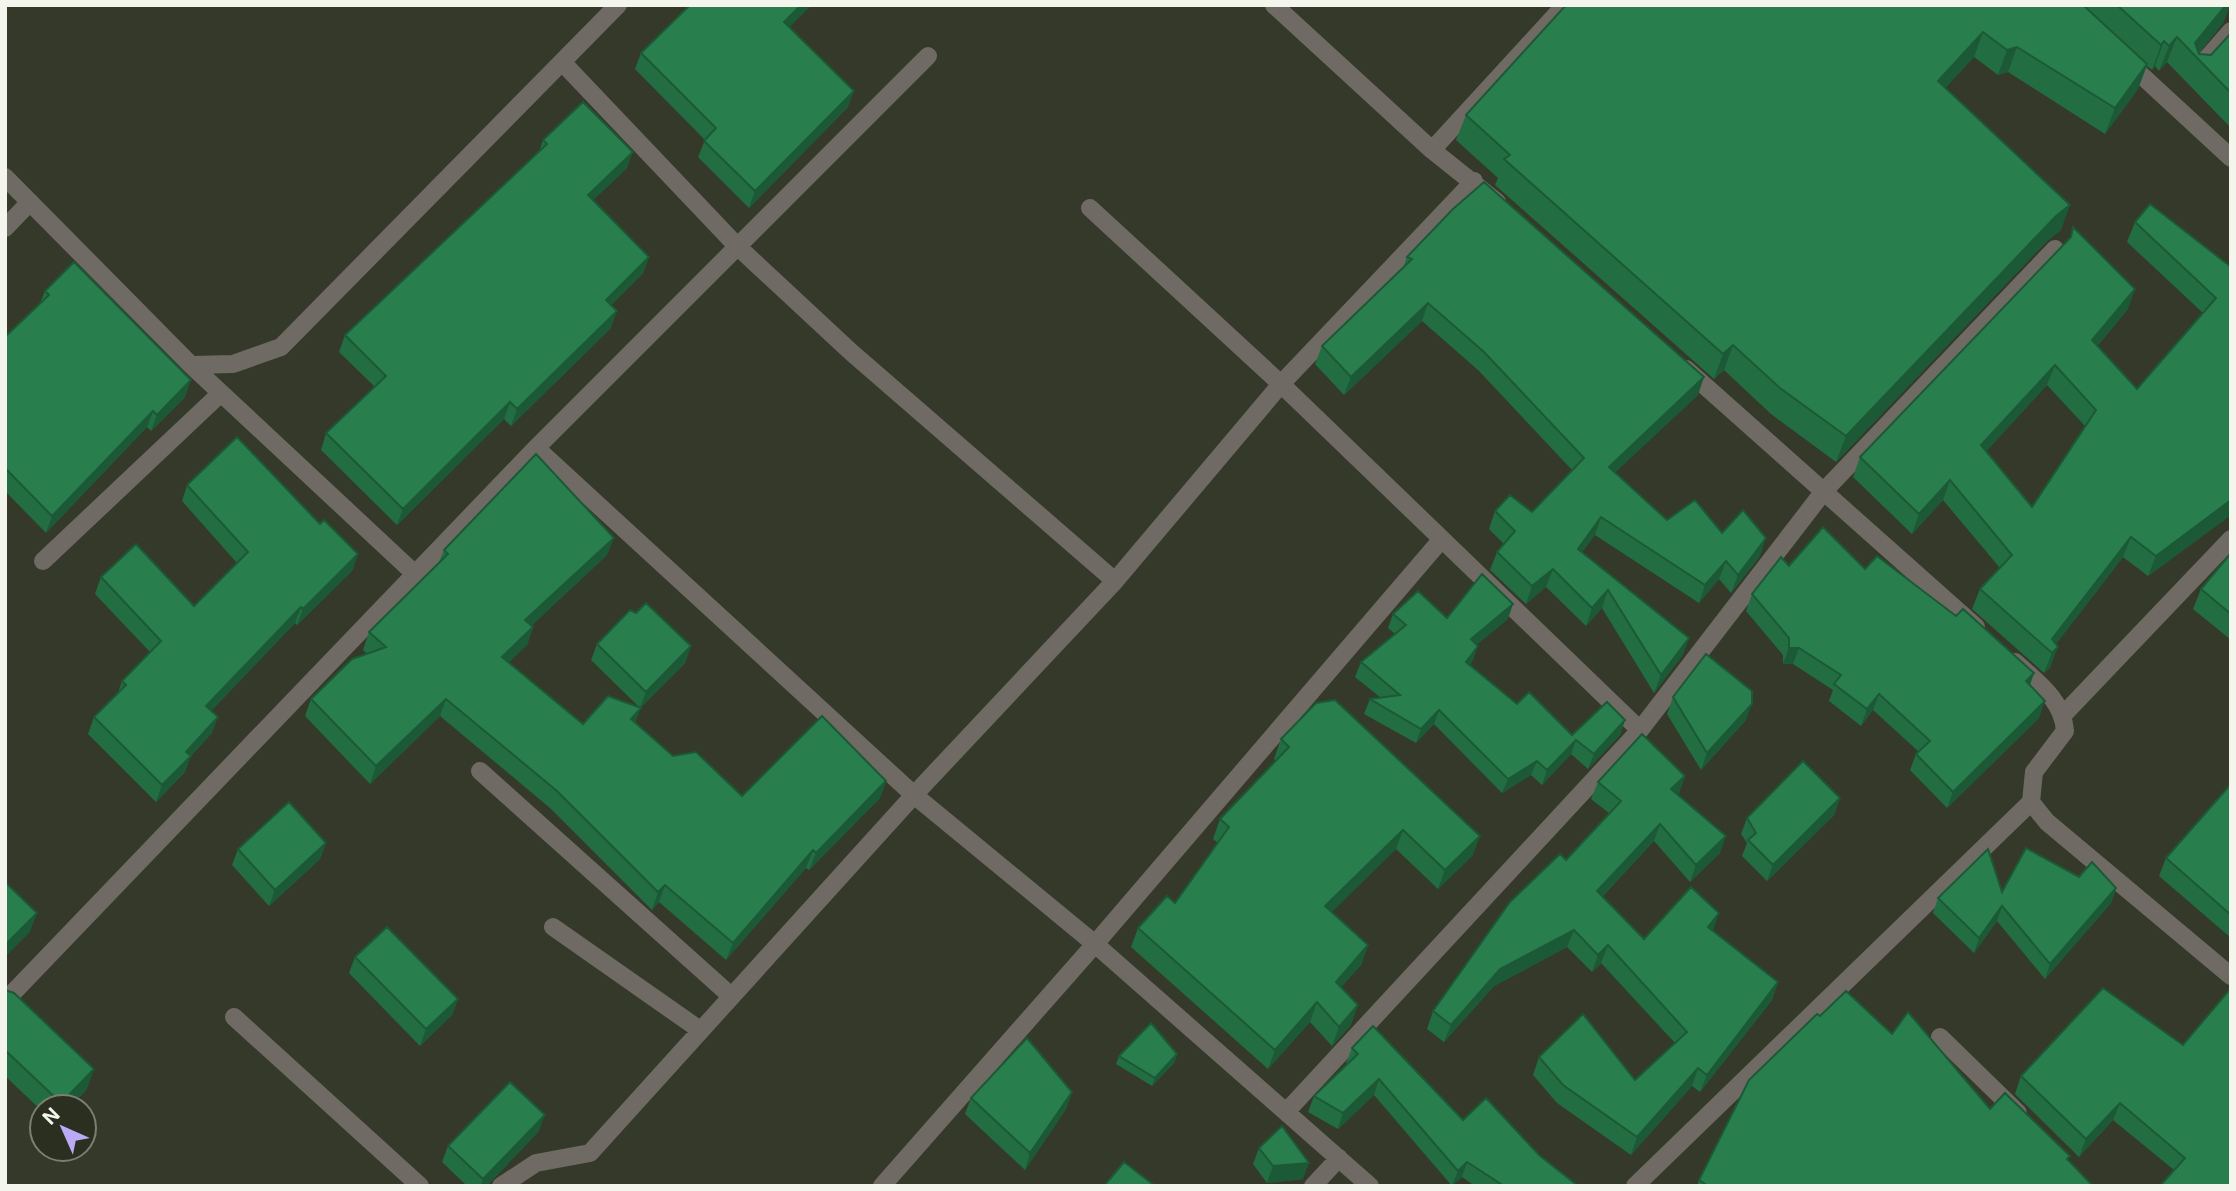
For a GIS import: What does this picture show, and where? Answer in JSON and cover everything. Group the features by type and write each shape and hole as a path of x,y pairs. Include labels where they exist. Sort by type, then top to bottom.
{"street":[{"path":"191,365 233,364 281,347 618,5"},
{"path":"1274,5 1432,149 1474,181 1515,218"},
{"path":"1432,149 1565,5"},
{"path":"2197,70 2231,31"},
{"path":"2114,50 2231,158"},
{"path":"5,1001 536,448 928,56"},
{"path":"563,63 737,246 851,352 1115,581"},
{"path":"5,177 191,365 415,574"},
{"path":"501,1186 537,1163 590,1153 914,795 1115,581 1281,384 1474,181"},
{"path":"5,228 30,202"},
{"path":"1090,208 1281,384 1640,730"},
{"path":"1286,1112 1640,730 1824,491 2055,249"},
{"path":"1670,354 1985,636"},
{"path":"43,561 221,393"},
{"path":"536,448 914,795 1095,944 1370,1186"},
{"path":"2064,713 2231,539"},
{"path":"882,1186 1095,944 1441,540"},
{"path":"1635,1186 2031,802 2034,772 2066,730 2064,713 2046,690 2006,654"},
{"path":"480,771 731,996"},
{"path":"2031,802 2047,822 2231,976"},
{"path":"552,927 700,1030"},
{"path":"234,1017 420,1186"},
{"path":"1940,1037 2036,1130"},
{"path":"1313,1186 1339,1158"}],"building":[{"path":"690,5 801,5 784,22 854,91 755,191 704,141 716,128 641,53"},
{"path":"1566,5 2083,5 2147,64 2115,108 2017,47 2007,50 1983,32 1938,81 2070,205 2056,216 1846,436 1780,388 1733,345 1723,354 1504,159 1510,155 1466,115"},
{"path":"2117,5 2226,5 2195,43 2199,54 2211,55 2231,33 2231,93 2177,37 2169,46 2164,41 2161,45"},
{"path":"583,102 633,152 588,195 649,257 606,300 617,311 517,409 510,402 403,509 326,433 386,376 345,335 547,144 543,140"},
{"path":"1484,182 1704,377 1609,467 1667,520 1695,500 1722,533 1743,510 1766,538 1738,575 1726,561 1705,585 1601,517 1578,549 1689,638 1661,675 1608,590 1592,608 1553,569 1532,586 1497,552 1515,531 1495,511 1510,495 1532,512 1584,458 1484,352 1428,303 1351,377 1322,346 1412,259 1407,257 1453,209"},
{"path":"2150,204 2231,267 2231,500 2156,556 2131,537 2052,639 2058,647 2052,653 1980,589 2012,555 1950,480 1919,514 1860,457 2071,237 2073,227 2135,289 2092,340 2137,389 2216,298 2135,222","holes":["2055,365 2096,410 2032,507 1981,445"]},
{"path":"74,262 191,380 157,415 153,411 52,516 5,468 5,337 49,295 45,291"},
{"path":"237,437 320,524 324,520 358,554 303,609 301,607 206,706 218,717 186,752 191,756 162,785 94,717 126,685 122,681 161,641 101,577 136,544 194,606 248,552 187,485"},
{"path":"536,454 614,538 525,620 533,627 502,657 583,724 608,696 641,708 631,719 673,756 696,752 742,796 822,716 886,781 816,853 813,850 733,943 665,885 658,892 557,791 446,699 376,766 311,699 352,659 386,647 369,632 448,554 444,550"},
{"path":"1823,527 1865,569 1877,556 1956,616 1963,609 2034,673 2026,681 2045,701 1953,792 1916,754 1930,741 1879,694 1867,709 1834,684 1841,675 1799,648 1789,648 1789,638 1752,594 1781,557 1789,566"},
{"path":"2231,553 2231,614 2201,589"},
{"path":"1482,574 1513,604 1471,639 1478,646 1466,662 1517,704 1529,692 1572,735 1607,702 1625,720 1594,754 1576,740 1547,770 1537,761 1508,779 1439,710 1421,729 1370,699 1400,695 1361,662 1406,625 1393,614 1418,591 1447,618"},
{"path":"646,603 691,646 646,692 597,644 630,610 636,613"},
{"path":"1706,654 1752,691 1752,704 1707,753 1673,697"},
{"path":"1335,700 1480,836 1445,870 1403,830 1325,906 1368,945 1336,982 1358,1005 1339,1027 1317,1002 1275,1050 1138,928 1167,896 1175,903 1229,827 1220,819 1289,747 1281,739 1316,703"},
{"path":"1642,734 1685,776 1671,789 1726,836 1696,865 1660,824 1597,891 1644,939 1691,887 1719,913 1708,927 1778,982 1707,1075 1698,1068 1637,1137 1563,1085 1539,1057 1583,1014 1635,1080 1687,1032 1608,945 1598,955 1574,930 1500,969 1451,1025 1433,1011 1510,902 1560,854 1566,860 1621,801 1598,782"},
{"path":"1803,761 1840,798 1773,865 1748,840 1756,833 1747,818"},
{"path":"2231,784 2231,915 2166,858"},
{"path":"289,802 326,843 275,890 238,849"},
{"path":"2026,848 2079,877 2092,862 2116,888 2050,964 2002,906 1979,938 1938,898 1988,849 2002,892"},
{"path":"5,882 37,913 5,945"},
{"path":"387,927 458,999 426,1029 355,957"},
{"path":"2103,988 2183,1045 2231,988 2231,1186 2160,1186 2185,1158 2120,1103 2086,1139 2021,1076"},
{"path":"5,990 14,993 94,1069 71,1093 50,1093 5,1050"},
{"path":"1846,991 1892,1034 1908,1012 1990,1109 2005,1093 2070,1156 2067,1159 2093,1186 1708,1186 1699,1180 1749,1080 1817,1014 1820,1016"},
{"path":"1151,1023 1177,1054 1155,1078 1119,1056"},
{"path":"1373,1026 1463,1120 1486,1098 1539,1155 1578,1186 1504,1186 1467,1162 1458,1171 1379,1079 1343,1113 1314,1096 1358,1054 1352,1048"},
{"path":"1027,1038 1072,1092 1030,1153 971,1098"},
{"path":"510,1082 545,1115 483,1179 448,1146"},
{"path":"1282,1126 1309,1163 1273,1166 1259,1148"},
{"path":"1124,1162 1155,1186 1104,1186"}]}
